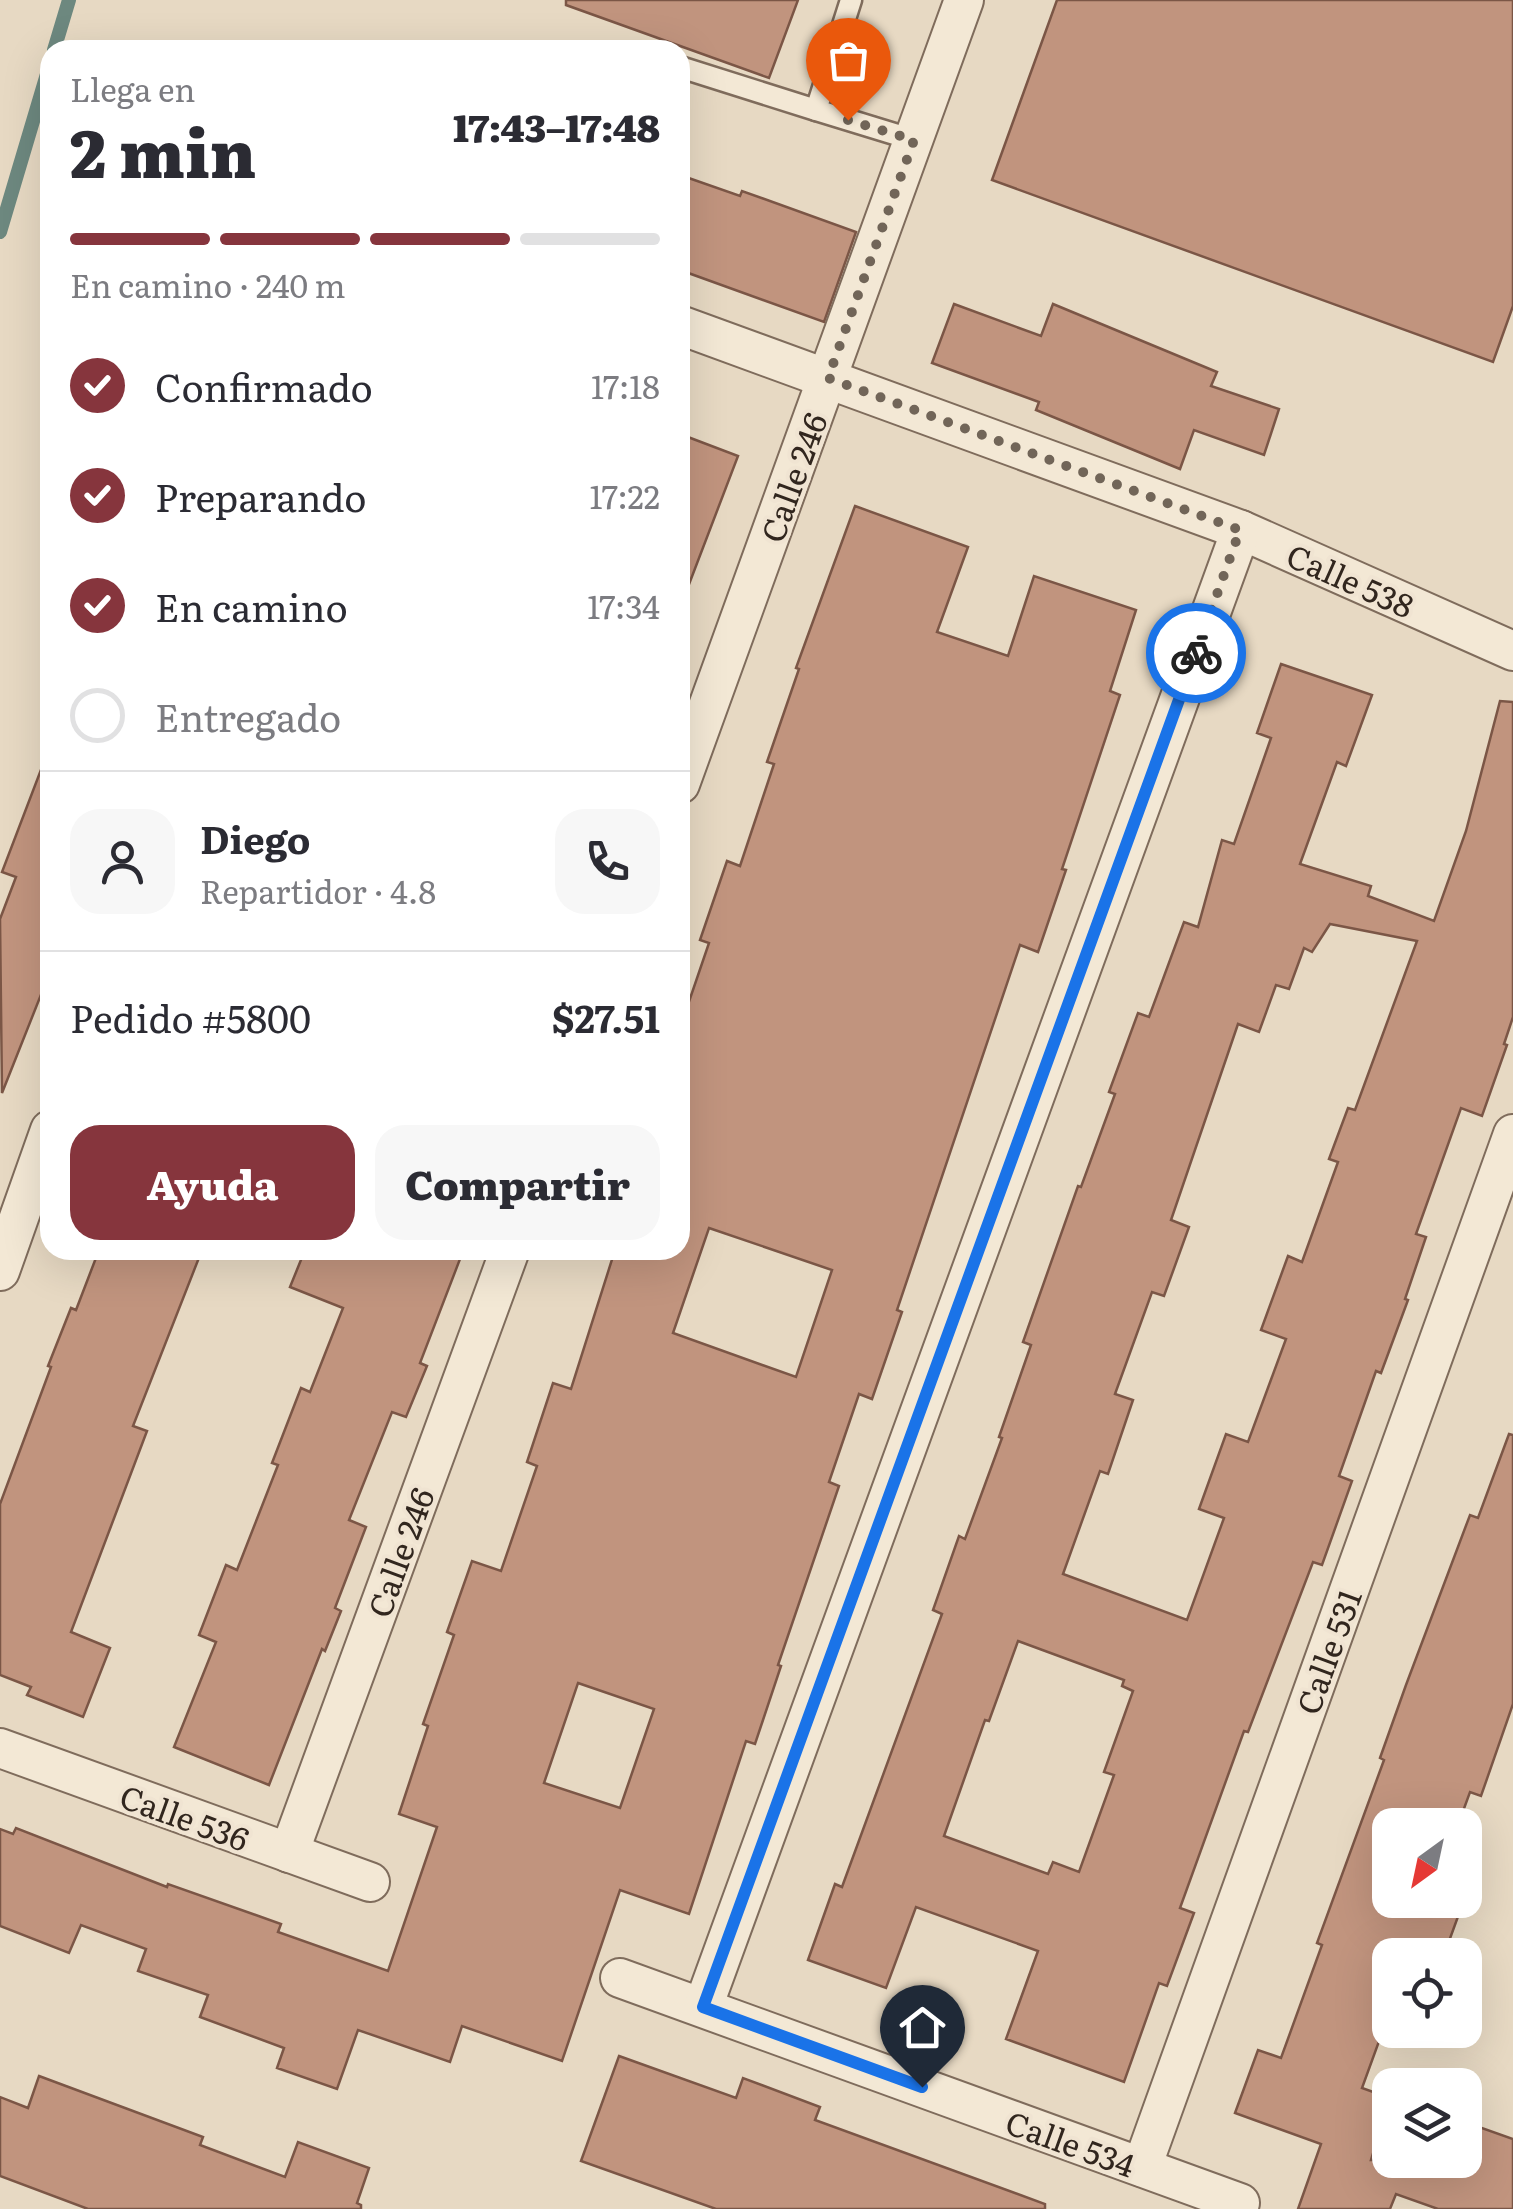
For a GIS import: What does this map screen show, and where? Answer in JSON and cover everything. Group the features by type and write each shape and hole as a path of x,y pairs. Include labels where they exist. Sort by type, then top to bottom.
{"street":[{"name":"Calle 246","path":"690,757 964,0"},
{"name":"Calle 538","path":"690,329 1240,530 1513,651"},
{"path":"703,2007 1240,530"},
{"name":"Calle 531","path":"1142,2167 1513,1134"},
{"path":"0,1271 40,1158"},
{"name":"Calle 246","path":"289,1853 506,1260"},
{"name":"Calle 536","path":"0,1748 370,1882"},
{"name":"Calle 534","path":"620,1978 1240,2203"}],"lane":[{"path":"816,110 851,0"},
{"path":"690,70 914,140"}],"building":[{"path":"566,0 798,0 769,78 690,50 690,40 663,40 566,5"},
{"path":"1057,0 1513,0 1513,306 1493,362 992,180"},
{"path":"690,178 740,196 742,191 856,232 824,322 690,274"},
{"path":"954,304 1041,336 1053,304 1217,372 1211,386 1279,409 1264,455 1194,430 1180,469 1036,410 1039,402 932,363"},
{"path":"690,438 738,456 690,582"},
{"path":"855,506 968,547 937,632 1008,656 1034,576 1136,610 1110,691 1120,695 1038,952 1020,945 897,1310 902,1312 872,1399 859,1394 829,1482 839,1486 755,1744 746,1741 689,1914 620,1890 562,2061 462,2026 450,2062 358,2030 337,2089 277,2068 284,2048 200,2017 208,1995 138,1971 146,1949 81,1925 69,1953 0,1926 0,1829 13,1834 16,1828 167,1887 168,1884 281,1924 278,1932 388,1971 437,1827 399,1814 428,1726 423,1724 454,1635 447,1632 472,1561 501,1571 537,1466 527,1462 553,1383 571,1389 612,1260 690,1260 690,999 709,943 700,940 727,861 740,866 774,764 767,762 799,669 796,668","holes":["709,1228 832,1270 796,1377 673,1333","578,1683 654,1709 620,1808 544,1783"]},
{"path":"1281,664 1372,695 1346,766 1337,762 1300,864 1371,886 1368,896 1434,921 1466,831 1500,701 1513,702 1513,1017 1482,1116 1461,1108 1416,1234 1426,1237 1405,1299 1408,1300 1381,1373 1376,1371 1339,1476 1352,1481 1322,1565 1313,1562 1248,1732 1244,1731 1180,1908 1194,1913 1167,1986 1159,1983 1124,2082 1006,2039 1038,1951 916,1907 886,1988 808,1960 835,1884 842,1887 942,1614 933,1610 959,1536 965,1539 1002,1438 999,1437 1031,1345 1023,1342 1115,1094 1109,1092 1138,1013 1149,1017 1184,922 1198,927 1222,840 1234,844 1271,738 1257,733","holes":["1330,924 1417,941 1355,1110 1348,1108 1329,1159 1338,1162 1302,1262 1288,1256 1261,1330 1286,1339 1248,1442 1226,1434 1199,1509 1224,1518 1187,1620 1063,1574 1100,1471 1108,1474 1133,1400 1115,1394 1152,1292 1164,1296 1189,1227 1171,1220 1238,1024 1259,1032 1276,985 1289,989 1304,948 1312,952","1018,1641 1124,1680 1122,1686 1133,1691 1104,1772 1114,1775 1079,1872 1053,1862 1048,1874 944,1836"]},
{"path":"40,772 40,997 2,1093 0,919 16,877 2,872"},
{"path":"95,1260 198,1260 133,1426 147,1431 71,1632 110,1648 83,1717 27,1695 31,1687 0,1675 0,1504 51,1367 48,1366 71,1308 76,1310"},
{"path":"301,1260 460,1260 420,1363 427,1366 406,1417 392,1412 349,1520 366,1527 335,1608 341,1611 325,1651 322,1649 269,1785 174,1747 216,1642 199,1635 226,1565 237,1570 278,1465 272,1463 301,1388 310,1392 343,1308 290,1287"},
{"path":"1509,1434 1513,1435 1513,1704 1481,1796 1470,1792 1464,1808 1372,1808 1372,1918 1457,1918 1450,1938 1372,1938 1372,2048 1377,2048 1362,2088 1372,2092 1372,2178 1482,2178 1482,2128 1513,2139 1513,2209 1438,2209 1396,2194 1390,2209 1298,2209 1321,2144 1235,2113 1258,2050 1281,2058 1406,1685 1470,1515 1478,1518"},
{"path":"619,2056 736,2098 743,2078 820,2107 815,2120 1045,2204 1045,2209 716,2209 581,2161"},
{"path":"39,2076 203,2137 200,2145 285,2177 298,2142 369,2168 357,2203 361,2209 88,2209 0,2176 0,2097 28,2108"}],"waterway":[{"path":"57,40 69,0"},
{"path":"0,232 40,98"}],"way so far":[{"path":"848,120 914,140 828,378 1240,530 1196,653"}],"route":[{"path":"922,2087 703,2007 1196,653"}]}
